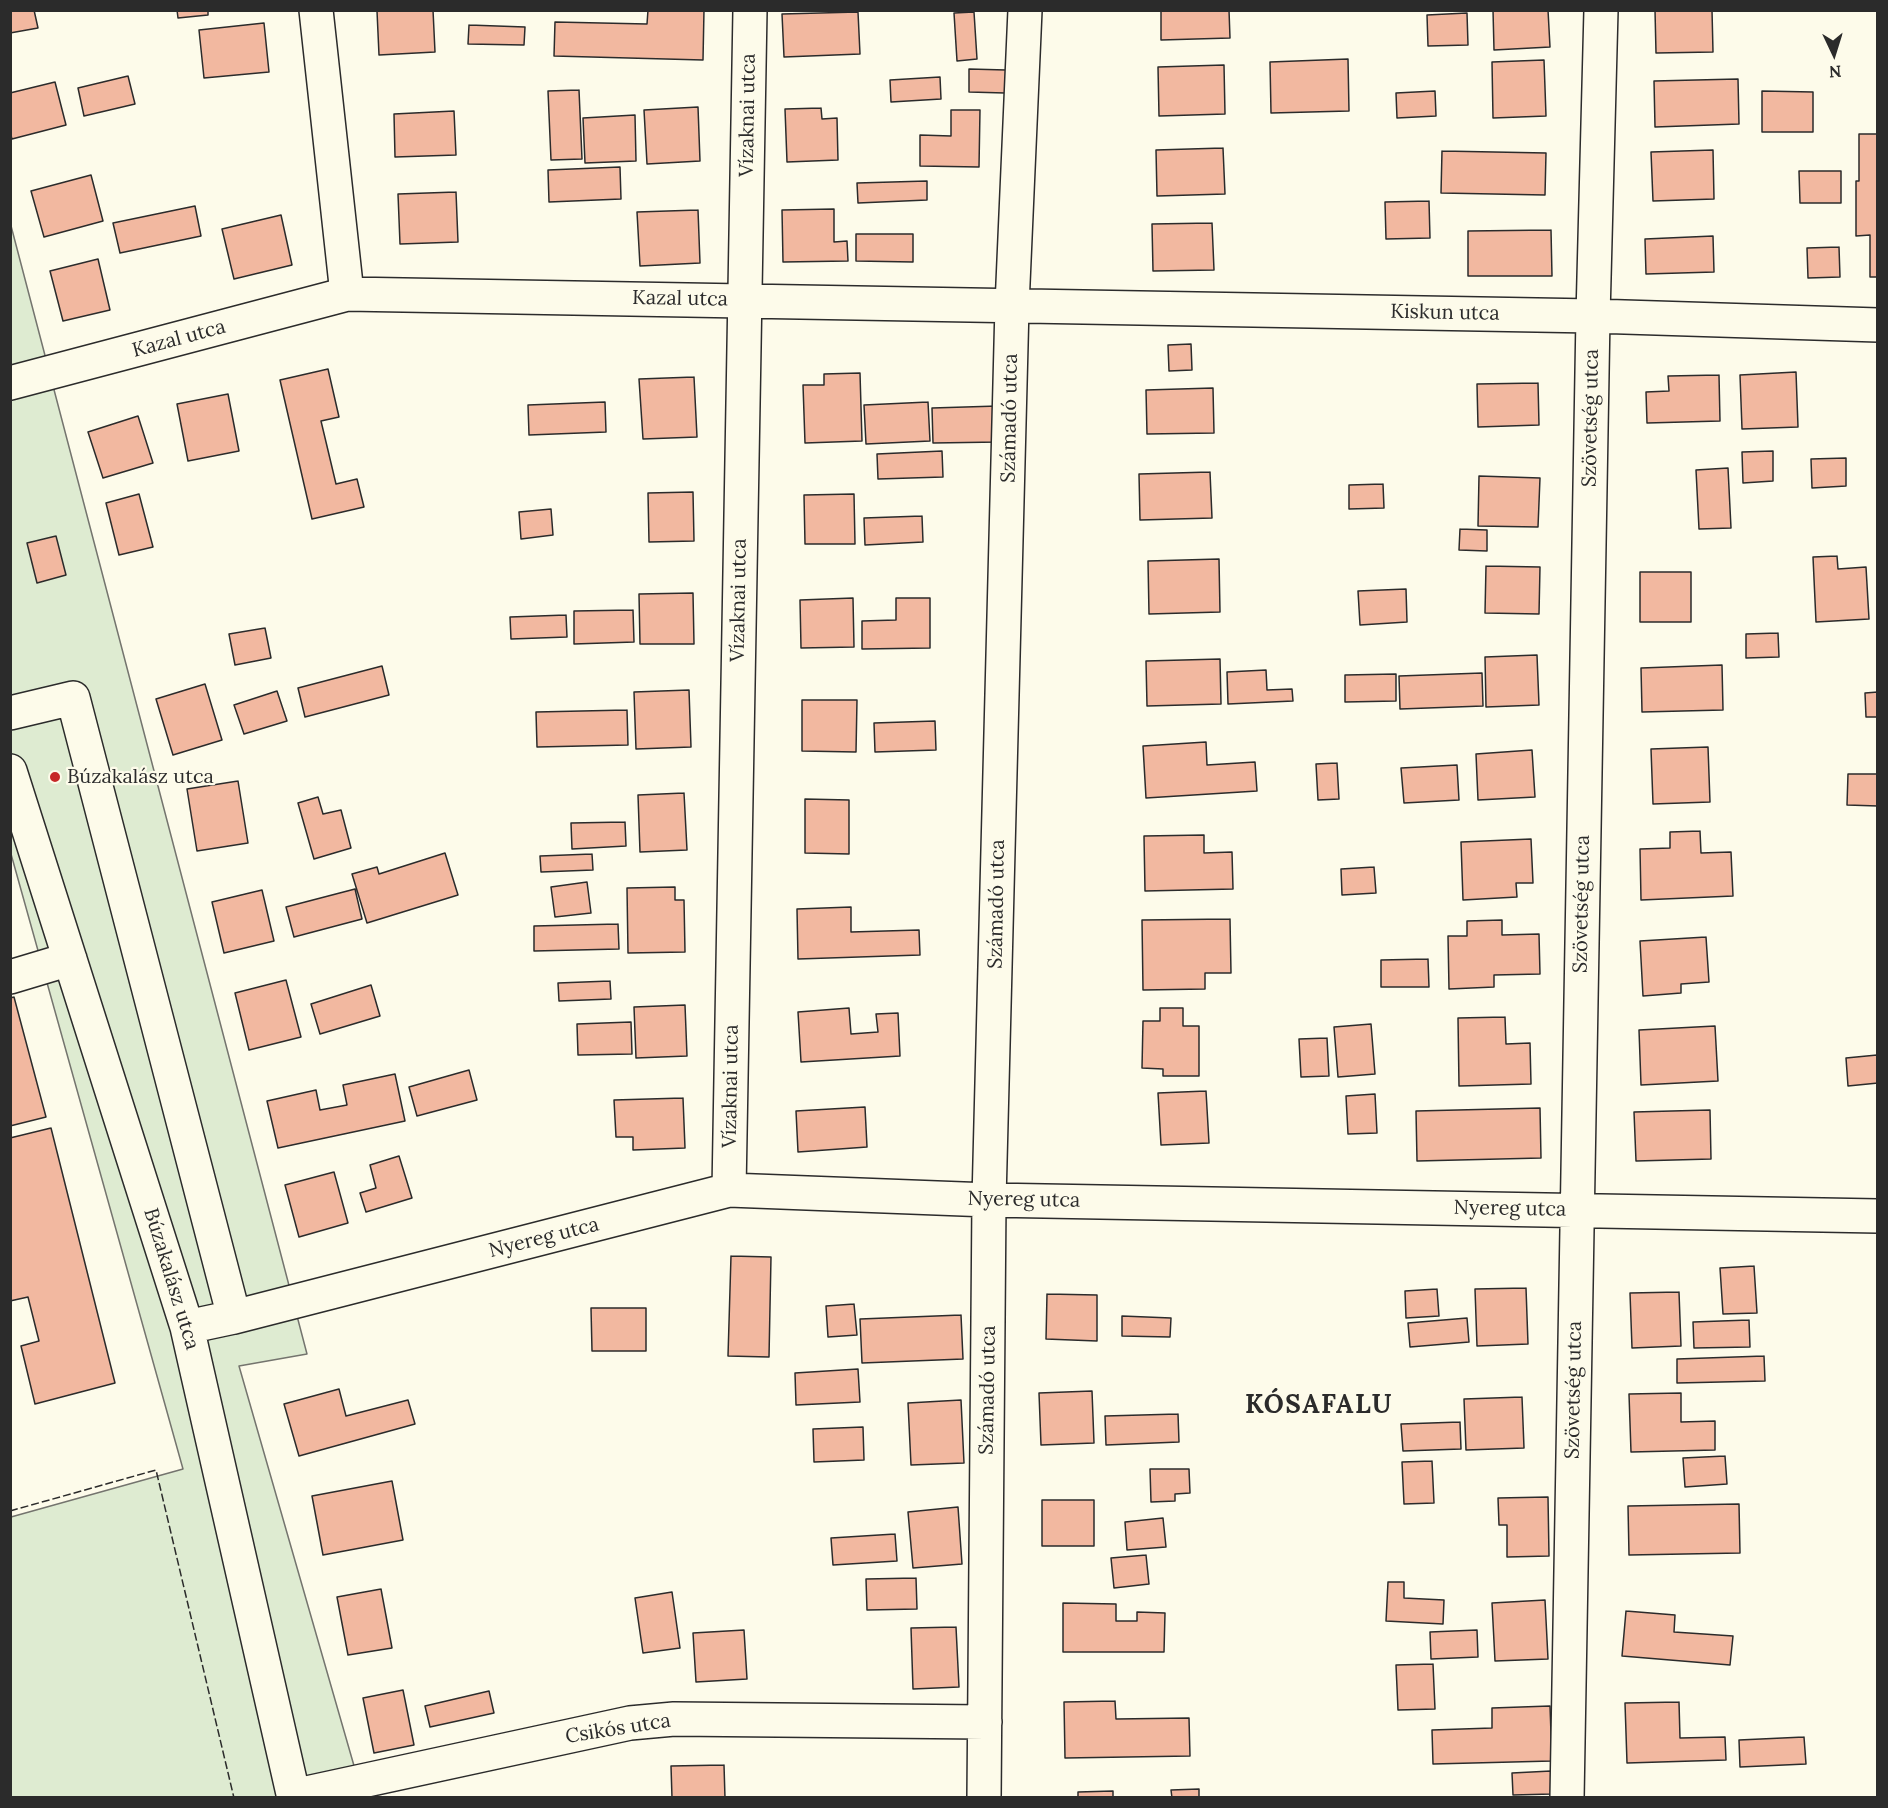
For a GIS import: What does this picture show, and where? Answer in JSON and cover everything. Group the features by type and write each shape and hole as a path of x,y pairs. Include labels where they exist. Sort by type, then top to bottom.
{"street":[{"path":"316,10 347,294"},
{"name":"Vízaknai utca","path":"729,1190 750,10"},
{"name":"Számadó utca","path":"984,1797 990,1200 1012,306 1025,10"},
{"name":"Szövetség utca","path":"1567,1797 1593,316 1601,10"},
{"name":"Kazal utca","path":"10,383 347,294 1012,306"},
{"name":"Kiskun utca","path":"1012,306 1593,316 1878,326"},
{"path":"10,713 73,698 234,1317"},
{"name":"Búzakalász utca","path":"14,791 187,1328 293,1797"},
{"path":"10,977 70,959"},
{"name":"Nyereg utca","path":"187,1328 729,1190 990,1200 1878,1216"},
{"name":"Csikós utca","path":"293,1797 630,1723 674,1719 985,1722"}],"green space":[{"path":"10,222 307,1354 239,1366 363,1797 11,1797 11,1517 183,1469 11,854"}],"building":[{"path":"10,10 34,10 38,28 10,33"},
{"path":"177,10 208,10 208,15 178,18"},
{"path":"433,10 435,52 379,55 377,11"},
{"path":"648,10 704,10 703,60 554,56 555,22 647,24"},
{"path":"1161,10 1229,10 1230,38 1161,40"},
{"path":"1493,10 1548,10 1550,47 1494,50"},
{"path":"1655,10 1712,10 1713,52 1656,53"},
{"path":"858,12 860,54 784,57 782,14"},
{"path":"974,12 977,59 957,61 954,13"},
{"path":"1467,13 1468,45 1428,46 1427,15"},
{"path":"264,23 269,72 204,78 199,30"},
{"path":"469,25 525,27 524,45 468,44"},
{"path":"1348,59 1349,111 1271,113 1270,62"},
{"path":"1544,60 1546,116 1493,118 1492,62"},
{"path":"1224,65 1225,114 1159,116 1158,67"},
{"path":"969,69 1006,70 1005,93 969,92"},
{"path":"128,76 135,104 84,116 78,88"},
{"path":"940,77 941,99 891,102 890,80"},
{"path":"1738,79 1739,124 1655,127 1654,81"},
{"path":"55,82 66,125 12,139 10,93"},
{"path":"579,90 582,159 551,160 548,91"},
{"path":"1435,91 1436,116 1397,118 1396,93"},
{"path":"1762,91 1813,92 1813,132 1762,132"},
{"path":"698,107 700,161 647,164 644,110"},
{"path":"821,108 822,119 837,118 838,160 787,162 785,109"},
{"path":"951,110 980,110 979,167 920,166 920,135 951,136"},
{"path":"454,111 456,155 395,157 394,114"},
{"path":"635,115 636,161 585,163 583,118"},
{"path":"1859,134 1878,134 1878,277 1870,277 1870,235 1856,236"},
{"path":"1223,148 1225,194 1157,196 1156,150"},
{"path":"1713,150 1714,199 1653,201 1651,152"},
{"path":"1442,151 1546,153 1545,195 1441,193"},
{"path":"620,167 621,199 549,202 548,170"},
{"path":"1799,171 1841,171 1841,203 1800,203"},
{"path":"91,175 103,221 44,237 31,191"},
{"path":"927,181 927,200 858,203 857,183"},
{"path":"456,192 458,242 400,244 398,194"},
{"path":"1429,201 1430,238 1386,239 1385,202"},
{"path":"195,206 201,236 120,253 113,223"},
{"path":"834,209 834,242 847,241 848,261 783,262 782,210"},
{"path":"698,210 700,263 640,266 637,212"},
{"path":"281,215 292,265 234,279 222,229"},
{"path":"1212,223 1214,270 1153,271 1152,224"},
{"path":"1551,230 1552,276 1468,276 1468,231"},
{"path":"856,234 913,234 913,262 856,261"},
{"path":"1713,236 1714,272 1646,274 1645,239"},
{"path":"1839,247 1840,277 1808,278 1807,248"},
{"path":"98,259 110,310 63,321 50,271"},
{"path":"1191,344 1192,370 1169,371 1168,345"},
{"path":"328,369 339,417 321,421 336,484 357,479 364,507 312,519 280,380"},
{"path":"1796,372 1798,427 1742,429 1740,375"},
{"path":"860,373 862,441 805,443 803,385 824,385 824,374"},
{"path":"1719,375 1720,421 1647,423 1646,392 1669,391 1668,376"},
{"path":"694,377 697,437 643,439 639,379"},
{"path":"1538,383 1539,425 1478,427 1477,384"},
{"path":"1213,388 1214,433 1147,434 1146,390"},
{"path":"228,394 239,451 188,461 177,404"},
{"path":"605,402 606,432 529,435 528,405"},
{"path":"928,402 930,441 866,444 864,405"},
{"path":"998,406 999,442 933,443 932,408"},
{"path":"138,416 153,463 103,478 88,432"},
{"path":"942,451 943,477 878,479 877,454"},
{"path":"1773,451 1773,481 1743,483 1742,452"},
{"path":"1846,458 1846,486 1812,488 1811,459"},
{"path":"1728,468 1731,528 1699,529 1696,470"},
{"path":"1210,472 1212,518 1140,520 1139,474"},
{"path":"1479,476 1540,478 1538,527 1478,526"},
{"path":"1383,484 1384,508 1349,509 1349,485"},
{"path":"693,492 694,541 649,542 648,493"},
{"path":"139,494 153,547 119,555 106,503"},
{"path":"854,494 855,544 805,544 804,495"},
{"path":"551,509 553,535 521,539 519,512"},
{"path":"922,516 923,542 865,545 864,518"},
{"path":"1460,529 1487,530 1487,551 1459,550"},
{"path":"56,536 66,575 37,583 27,543"},
{"path":"1837,556 1838,569 1866,567 1869,619 1816,622 1813,557"},
{"path":"1219,559 1220,612 1149,614 1148,561"},
{"path":"1486,566 1540,567 1539,614 1485,613"},
{"path":"1640,572 1691,572 1691,622 1640,622"},
{"path":"1406,589 1407,622 1360,625 1358,591"},
{"path":"693,593 694,644 640,644 639,594"},
{"path":"853,598 854,647 801,648 800,600"},
{"path":"896,598 930,598 930,648 862,649 862,621 896,620"},
{"path":"633,610 634,642 574,644 574,611"},
{"path":"566,615 567,637 511,639 510,617"},
{"path":"265,628 271,658 235,665 229,634"},
{"path":"1778,633 1779,657 1746,658 1746,634"},
{"path":"1537,655 1539,705 1486,707 1485,657"},
{"path":"1220,659 1221,704 1147,706 1146,661"},
{"path":"1722,665 1723,710 1642,712 1641,668"},
{"path":"382,666 389,695 305,717 298,688"},
{"path":"1266,670 1267,690 1292,689 1293,701 1228,704 1227,672"},
{"path":"1482,673 1483,706 1400,709 1399,676"},
{"path":"1396,674 1396,701 1345,702 1345,675"},
{"path":"205,684 222,740 173,755 156,699"},
{"path":"689,690 691,747 636,749 634,692"},
{"path":"277,691 287,721 244,734 234,705"},
{"path":"1878,692 1878,717 1866,717 1865,693"},
{"path":"802,700 857,700 856,752 802,751"},
{"path":"627,710 628,745 537,747 536,712"},
{"path":"935,721 936,750 875,752 874,723"},
{"path":"1206,742 1207,765 1255,762 1257,791 1146,798 1143,746"},
{"path":"1708,747 1710,802 1653,804 1651,749"},
{"path":"1532,750 1535,797 1478,800 1476,754"},
{"path":"1337,763 1339,799 1318,800 1316,764"},
{"path":"1457,765 1459,800 1404,803 1401,768"},
{"path":"1848,774 1878,774 1878,806 1847,805"},
{"path":"238,781 248,843 197,851 187,789"},
{"path":"684,793 687,850 640,852 638,795"},
{"path":"318,797 323,814 341,810 351,848 314,859 298,803"},
{"path":"805,799 849,800 849,854 805,853"},
{"path":"625,822 626,846 572,849 571,823"},
{"path":"1700,831 1701,853 1731,852 1733,896 1641,900 1640,849 1670,848 1670,832"},
{"path":"1204,835 1204,853 1232,852 1233,889 1145,891 1144,836"},
{"path":"1531,839 1533,883 1516,883 1517,897 1463,900 1461,842"},
{"path":"445,853 458,895 367,923 352,874 377,867 379,874"},
{"path":"592,854 593,870 541,872 540,856"},
{"path":"1374,867 1376,893 1342,895 1341,869"},
{"path":"587,882 591,913 555,917 551,887"},
{"path":"675,887 675,900 684,900 685,952 628,953 627,888"},
{"path":"355,889 362,919 294,937 286,907"},
{"path":"262,890 274,941 224,953 212,902"},
{"path":"851,907 851,932 919,930 920,955 798,959 797,909"},
{"path":"1230,919 1231,973 1205,973 1205,989 1143,990 1142,920"},
{"path":"1502,920 1502,935 1539,934 1540,974 1494,975 1494,987 1449,989 1448,936 1467,936 1467,921"},
{"path":"618,924 619,949 534,951 534,926"},
{"path":"1706,937 1709,982 1681,984 1681,993 1643,996 1640,941"},
{"path":"1428,959 1429,987 1381,987 1381,960"},
{"path":"286,980 301,1037 249,1050 235,993"},
{"path":"610,981 611,999 559,1001 558,983"},
{"path":"371,985 380,1016 320,1034 311,1004"},
{"path":"14,997 46,1117 10,1126 10,998"},
{"path":"685,1005 687,1056 636,1058 634,1007"},
{"path":"849,1008 851,1034 878,1032 876,1014 898,1013 900,1056 801,1062 798,1012"},
{"path":"1160,1008 1183,1008 1183,1026 1199,1026 1199,1076 1163,1076 1163,1069 1142,1068 1143,1021 1160,1021"},
{"path":"1505,1017 1506,1044 1530,1043 1531,1084 1459,1086 1458,1018"},
{"path":"631,1022 632,1054 578,1055 577,1024"},
{"path":"1371,1024 1375,1074 1338,1077 1334,1027"},
{"path":"1715,1026 1718,1081 1641,1085 1639,1030"},
{"path":"1327,1038 1329,1076 1301,1077 1299,1039"},
{"path":"1877,1055 1878,1083 1848,1086 1846,1058"},
{"path":"469,1070 477,1100 417,1116 409,1087"},
{"path":"395,1074 405,1121 278,1148 267,1101 316,1090 320,1110 347,1105 343,1085"},
{"path":"1206,1091 1209,1143 1161,1145 1158,1093"},
{"path":"1375,1094 1377,1133 1348,1134 1346,1096"},
{"path":"683,1098 685,1148 633,1150 633,1137 616,1137 614,1100"},
{"path":"865,1107 867,1147 798,1152 796,1111"},
{"path":"1540,1108 1541,1158 1417,1161 1416,1111"},
{"path":"1710,1110 1711,1159 1636,1161 1634,1112"},
{"path":"51,1128 115,1383 35,1404 21,1346 39,1341 28,1297 10,1301 10,1138"},
{"path":"399,1156 412,1198 366,1212 360,1193 376,1188 370,1165"},
{"path":"334,1172 348,1223 299,1237 285,1185"},
{"path":"731,1256 771,1257 769,1357 728,1356"},
{"path":"1754,1266 1757,1313 1723,1314 1720,1268"},
{"path":"1526,1288 1528,1344 1477,1346 1475,1289"},
{"path":"1437,1289 1439,1316 1406,1318 1405,1291"},
{"path":"1679,1292 1681,1346 1632,1348 1630,1293"},
{"path":"1047,1294 1097,1295 1097,1341 1046,1339"},
{"path":"854,1304 857,1335 828,1337 826,1306"},
{"path":"591,1308 646,1308 646,1351 592,1351"},
{"path":"961,1315 963,1359 862,1363 860,1319"},
{"path":"1122,1316 1171,1318 1170,1337 1122,1336"},
{"path":"1467,1318 1469,1342 1410,1347 1408,1323"},
{"path":"1749,1320 1750,1347 1694,1348 1693,1322"},
{"path":"1764,1356 1765,1381 1677,1383 1677,1359"},
{"path":"858,1369 860,1402 796,1405 795,1373"},
{"path":"339,1389 346,1416 408,1400 415,1424 299,1456 284,1404"},
{"path":"1092,1391 1094,1443 1041,1445 1039,1393"},
{"path":"1681,1393 1681,1422 1715,1421 1715,1450 1631,1452 1629,1394"},
{"path":"1522,1397 1524,1448 1466,1450 1464,1399"},
{"path":"961,1400 964,1463 911,1465 908,1403"},
{"path":"1178,1414 1179,1442 1106,1445 1105,1416"},
{"path":"1460,1422 1461,1449 1403,1451 1401,1424"},
{"path":"863,1427 864,1460 814,1462 813,1429"},
{"path":"1725,1456 1727,1484 1685,1487 1683,1458"},
{"path":"1432,1461 1434,1503 1404,1504 1402,1462"},
{"path":"1150,1469 1189,1469 1190,1493 1175,1494 1175,1501 1151,1502"},
{"path":"392,1481 403,1540 323,1555 312,1496"},
{"path":"1548,1497 1549,1556 1507,1557 1507,1525 1499,1525 1498,1498"},
{"path":"1042,1500 1094,1500 1094,1546 1042,1546"},
{"path":"1739,1504 1740,1553 1629,1555 1628,1506"},
{"path":"958,1507 962,1564 913,1568 908,1512"},
{"path":"1163,1518 1166,1547 1127,1550 1125,1522"},
{"path":"895,1534 897,1561 833,1565 831,1538"},
{"path":"1146,1555 1149,1584 1114,1588 1111,1558"},
{"path":"916,1578 917,1609 867,1610 866,1579"},
{"path":"1388,1582 1404,1582 1404,1598 1444,1600 1443,1624 1386,1621"},
{"path":"381,1589 392,1648 348,1655 337,1597"},
{"path":"672,1592 680,1648 643,1653 635,1598"},
{"path":"1545,1600 1548,1659 1495,1661 1492,1603"},
{"path":"1063,1603 1116,1604 1116,1621 1137,1621 1137,1612 1165,1613 1164,1652 1063,1652"},
{"path":"1626,1611 1675,1615 1674,1632 1733,1636 1730,1665 1622,1656"},
{"path":"956,1627 959,1687 913,1689 911,1628"},
{"path":"744,1630 747,1679 696,1682 693,1633"},
{"path":"1477,1630 1478,1657 1431,1659 1430,1632"},
{"path":"1433,1664 1435,1709 1398,1710 1396,1665"},
{"path":"403,1690 414,1745 374,1753 363,1698"},
{"path":"489,1691 494,1713 430,1727 425,1706"},
{"path":"1115,1701 1116,1719 1189,1718 1190,1756 1065,1758 1064,1702"},
{"path":"1679,1702 1680,1738 1725,1737 1726,1760 1627,1763 1625,1703"},
{"path":"1550,1706 1552,1761 1433,1764 1432,1730 1492,1728 1492,1708"},
{"path":"1804,1737 1806,1764 1740,1767 1739,1740"},
{"path":"724,1765 725,1798 672,1798 671,1766"},
{"path":"1551,1771 1552,1794 1513,1795 1512,1773"},
{"path":"1199,1789 1199,1798 1172,1798 1171,1790"},
{"path":"1113,1791 1113,1798 1078,1798 1078,1792"}],"fence":[{"path":"10,1511 156,1470 234,1798"}],"place":[{"name":"Búzakalász utca","path":"55,777"}],"district":[{"name":"KÓSAFALU","path":"1319,1406"}]}
